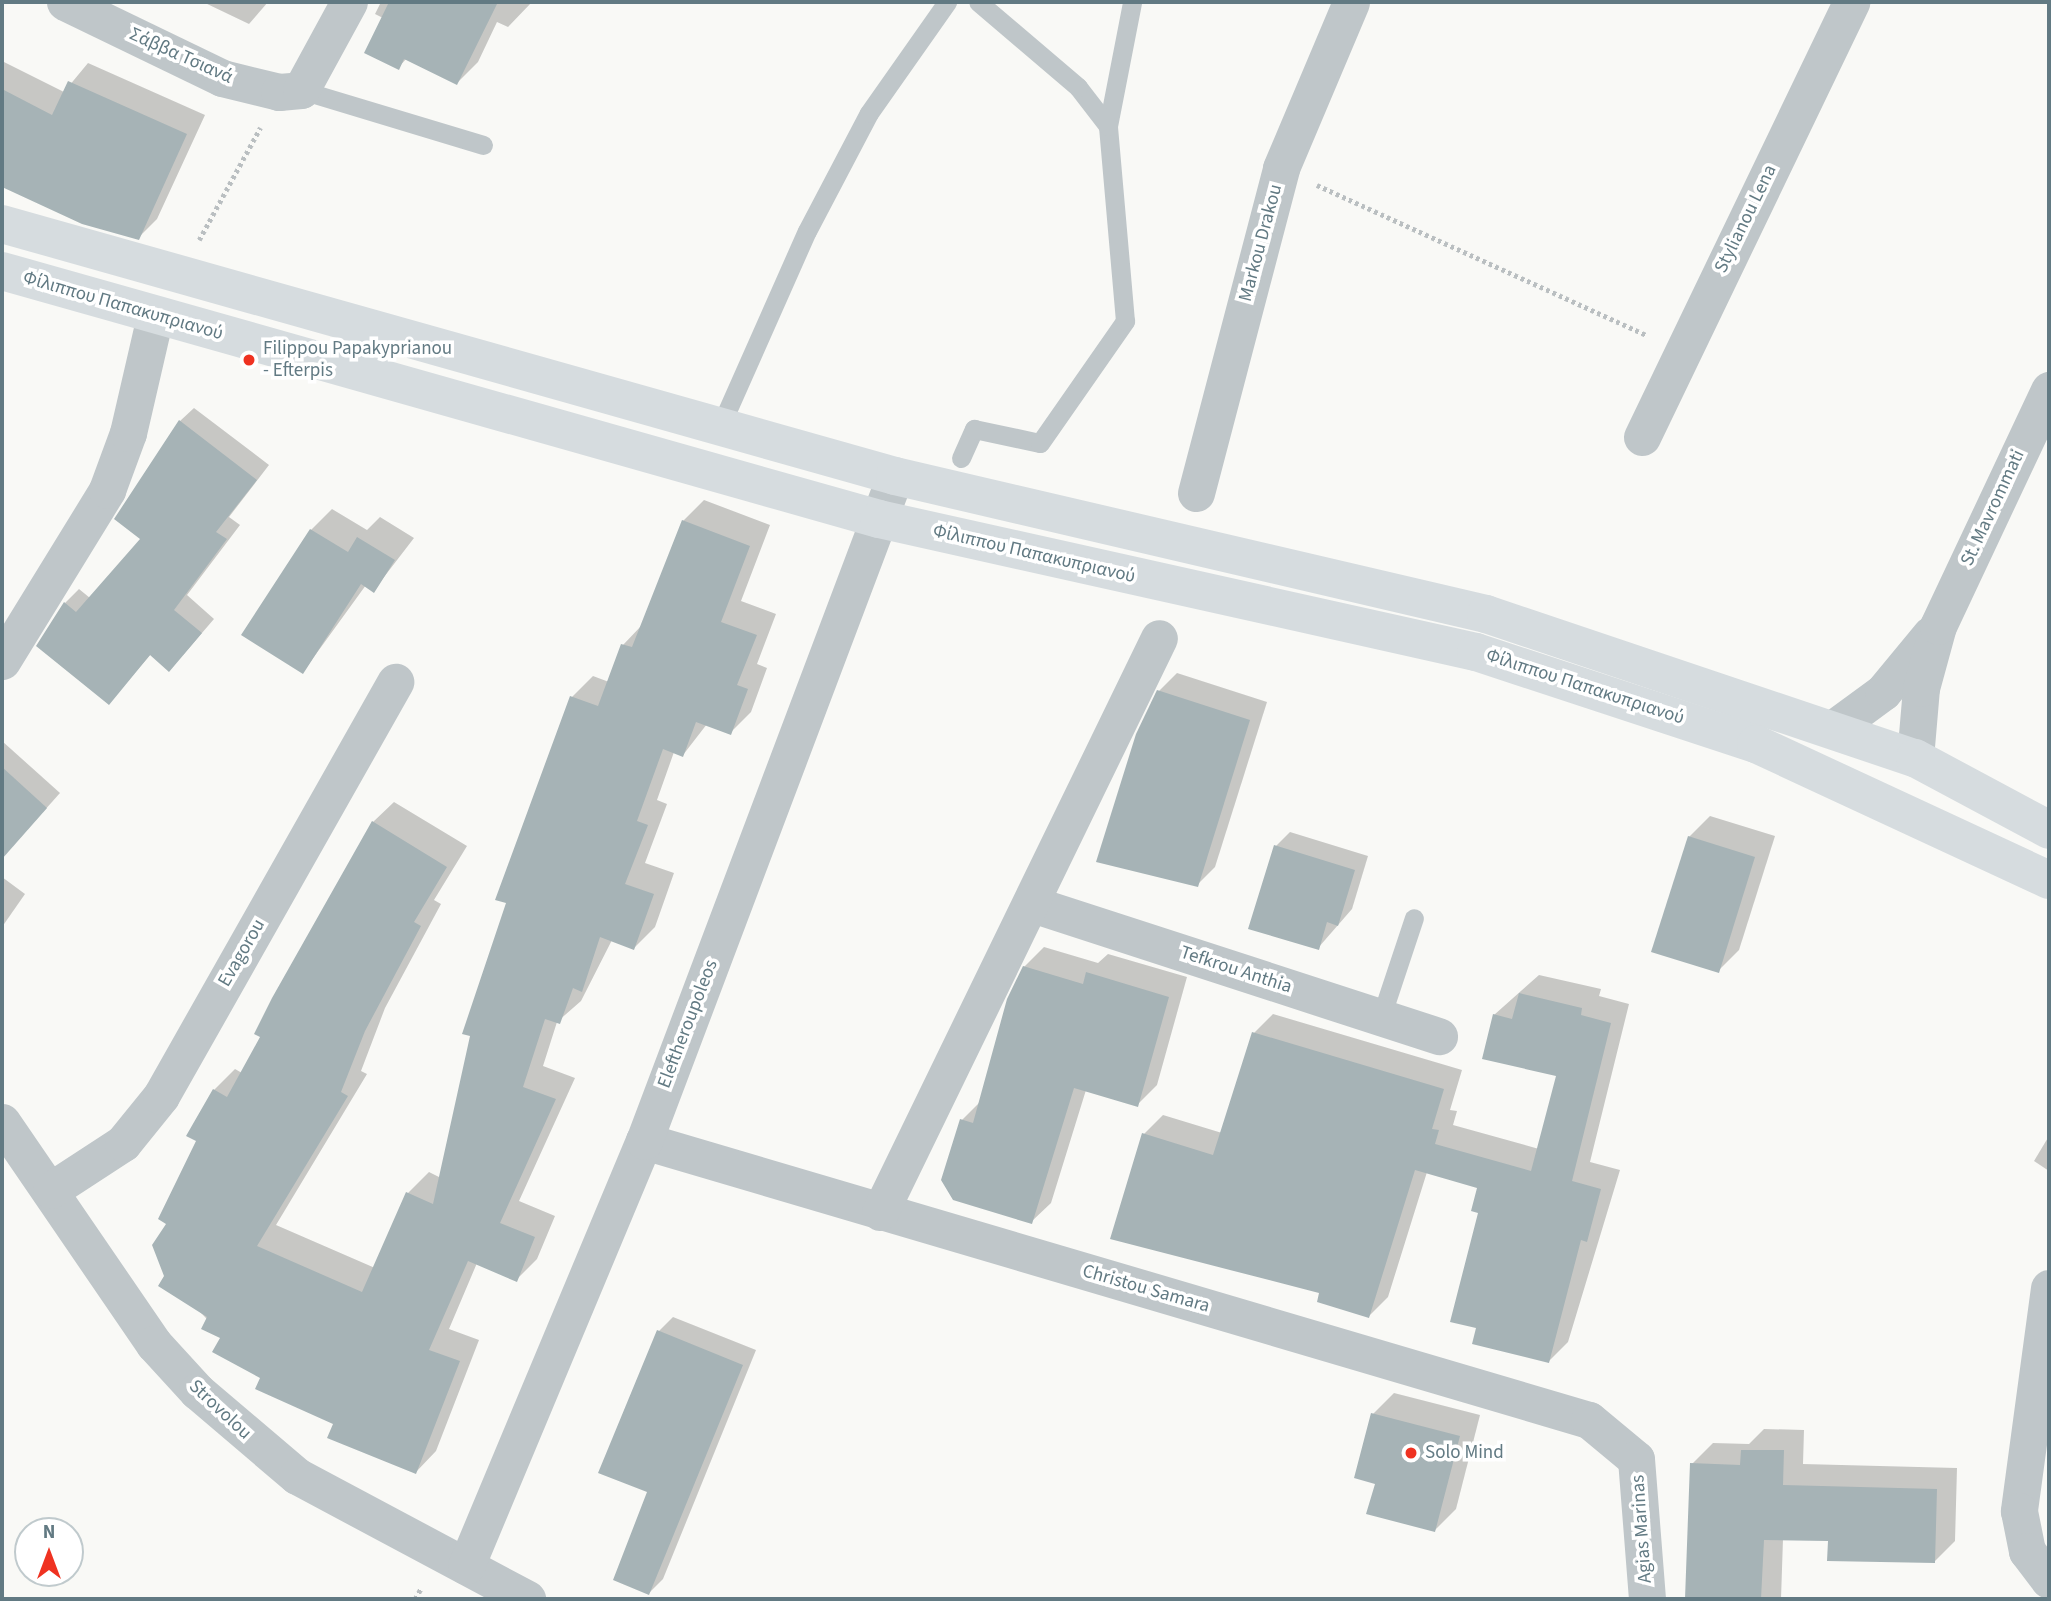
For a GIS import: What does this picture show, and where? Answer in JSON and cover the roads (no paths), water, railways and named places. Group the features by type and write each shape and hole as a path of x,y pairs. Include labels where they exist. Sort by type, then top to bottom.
{"main road":[{"name":"Φίλιππου Παπακυπριανού","path":"2,224 895,476 1486,614 1834,728 1915,758 2049,830"},
{"name":"Φίλιππου Παπακυπριανού","path":"2,271 879,519 1476,652 1582,684 1768,749 2049,880"}],"street":[{"name":"Σάββα Τσιανά","path":"65,2 222,78 290,91"},
{"path":"290,91 349,2"},
{"name":"Markou Drakou","path":"1196,493 1281,169 1350,2"},
{"name":"Stylianou Lena","path":"1642,437 1851,2"},
{"path":"2,661 107,490 128,433 155,316"},
{"name":"St. Mavrommati","path":"1915,758 1921,688 1938,626 2049,390"},
{"name":"Eleftheroupoleos","path":"466,1566 644,1141 895,476"},
{"name":"St. Mavrommati","path":"1834,728 1883,692 1938,626"},
{"path":"880,1212 1159,638"},
{"name":"Evagorou","path":"51,1190 123,1143 161,1096 395,682"},
{"name":"Tefkrou Anthia","path":"1032,904 1439,1037"},
{"name":"Strovolou","path":"2,1122 154,1344 197,1391 297,1476 527,1599"},
{"name":"Christou Samara","path":"644,1141 1558,1409 1608,1429 1636,1459"},
{"path":"2049,1288 2019,1511 2027,1550 2049,1580"},
{"name":"Agias Marinas","path":"1636,1459 1647,1599"}],"lane":[{"path":"720,427 801,243 869,113 947,2"},
{"path":"978,2 1078,88 1108,125"},
{"path":"961,458 974,429 1040,443 1125,321 1108,125 1132,2"},
{"path":"290,91 483,145"},
{"path":"1381,1017 1414,918"}],"place":[{"name":"Filippou Papakyprianou - Efterpis","path":"249,360"},
{"name":"Solo Mind","path":"1411,1453"}]}
